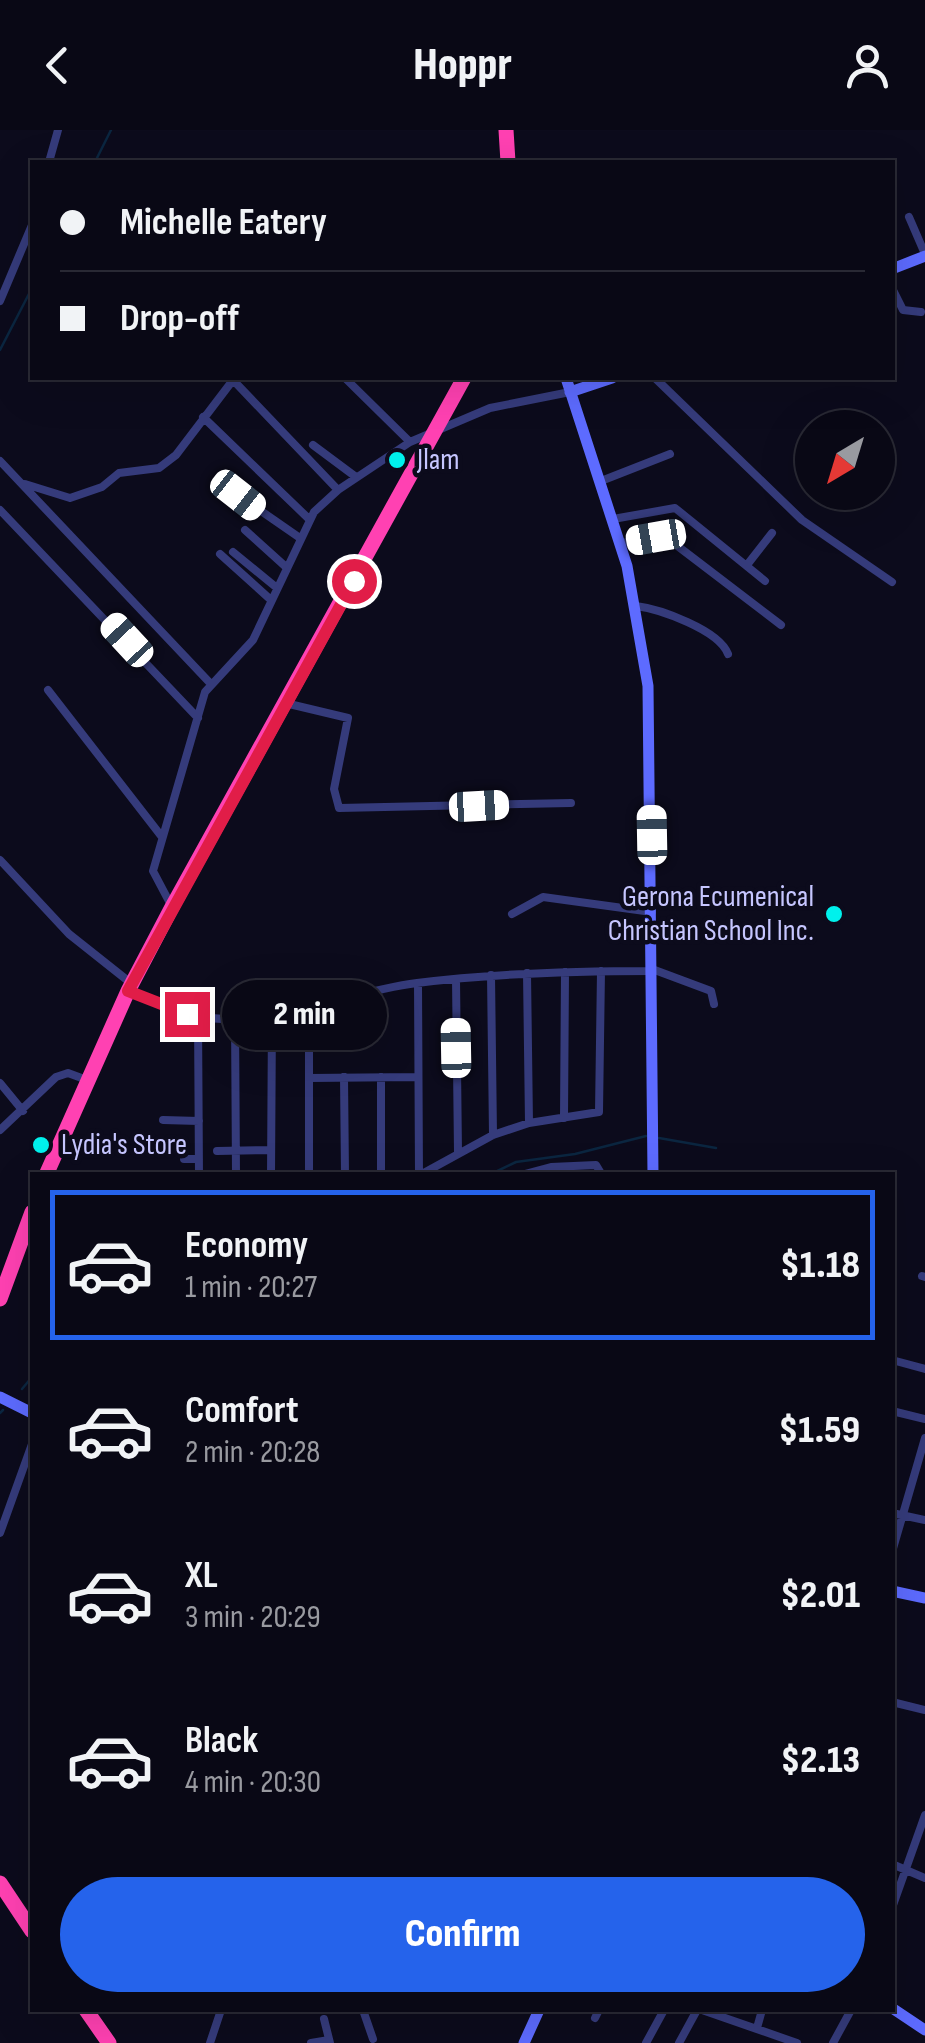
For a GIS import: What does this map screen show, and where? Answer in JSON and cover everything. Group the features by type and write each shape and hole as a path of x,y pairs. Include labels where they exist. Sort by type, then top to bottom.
{"highway":[{"path":"506,130 508,160"},
{"path":"47,1172 130,988 172,906 463,380"},
{"path":"0,1299 30,1217"},
{"path":"0,1883 30,1928"},
{"path":"87,2012 108,2043"}],"main road":[{"path":"895,267 925,255"},
{"path":"567,380 613,518 636,606 650,722 653,1172"},
{"path":"570,392 606,380"},
{"path":"0,1397 30,1412"},
{"path":"895,1592 925,1598"},
{"path":"895,2010 925,2030"},
{"path":"528,2042 538,2012"}],"street":[{"path":"50,160 58,130"},
{"path":"910,216 925,255"},
{"path":"0,302 30,230"},
{"path":"895,294 903,310 921,312"},
{"path":"25,484 70,498 102,487 119,473 151,471 176,456 234,380 338,490"},
{"path":"347,380 410,442"},
{"path":"657,380 802,520 892,582"},
{"path":"172,906 153,877 210,683 253,640 309,519 338,490 410,442 490,408 570,392"},
{"path":"204,417 309,519"},
{"path":"313,444 356,477"},
{"path":"600,480 670,454"},
{"path":"0,461 210,683"},
{"path":"238,495 300,538"},
{"path":"613,518 675,508 766,581"},
{"path":"0,510 198,718"},
{"path":"245,530 286,567"},
{"path":"747,565 772,533"},
{"path":"620,543 667,538 781,626"},
{"path":"233,552 277,588"},
{"path":"220,554 271,600"},
{"path":"636,606 672,613 722,644 728,654"},
{"path":"48,690 162,836"},
{"path":"285,703 342,713 348,718 334,789 340,808 571,802"},
{"path":"0,860 69,934 130,988 198,1016 272,1016 418,983 565,972 652,970 710,991 714,1004"},
{"path":"512,914 542,897 652,912"},
{"path":"564,1118 565,972"},
{"path":"424,1172 494,1135 529,1123 596,1114 600,1109 601,972"},
{"path":"527,973 529,1123"},
{"path":"491,975 494,1135"},
{"path":"456,979 458,1152"},
{"path":"418,983 419,1172"},
{"path":"309,1010 309,1172"},
{"path":"198,1016 200,1172"},
{"path":"271,1172 272,1016"},
{"path":"235,1018 236,1172"},
{"path":"0,1130 63,1074 87,1080"},
{"path":"344,1077 345,1172"},
{"path":"309,1078 418,1077"},
{"path":"381,1078 382,1172"},
{"path":"0,1083 22,1111"},
{"path":"162,1120 199,1120"},
{"path":"217,1151 271,1150"},
{"path":"184,1160 200,1160"},
{"path":"537,1172 584,1164 596,1165 600,1172"},
{"path":"895,1361 925,1369"},
{"path":"895,1412 925,1419"},
{"path":"925,1438 897,1514 925,1520"},
{"path":"0,1534 30,1450"},
{"path":"895,1703 925,1710"},
{"path":"895,1900 925,1815"},
{"path":"895,1865 925,1878"},
{"path":"210,2043 220,2012"},
{"path":"364,2012 373,2040"},
{"path":"646,2043 663,2012"},
{"path":"679,2043 699,2012"},
{"path":"706,2012 798,2043"},
{"path":"757,2028 761,2012"},
{"path":"833,2043 850,2012"},
{"path":"311,2043 329,2042 324,2019"}],"waterway":[{"path":"96,160 111,130"},
{"path":"0,350 30,292"},
{"path":"495,1172 516,1162 575,1154 646,1136"},
{"path":"659,1138 716,1148"},
{"path":"22,1389 30,1379"},
{"path":"0,1413 3,1410"}],"place":[{"name":"Jlam","path":"397,460"},
{"name":"Gerona Ecumenical Christian School Inc.","path":"834,914"},
{"name":"Lydia's Store","path":"41,1145"}],"route":[{"path":"187,1014 128,991 210,836 354,581"}]}
